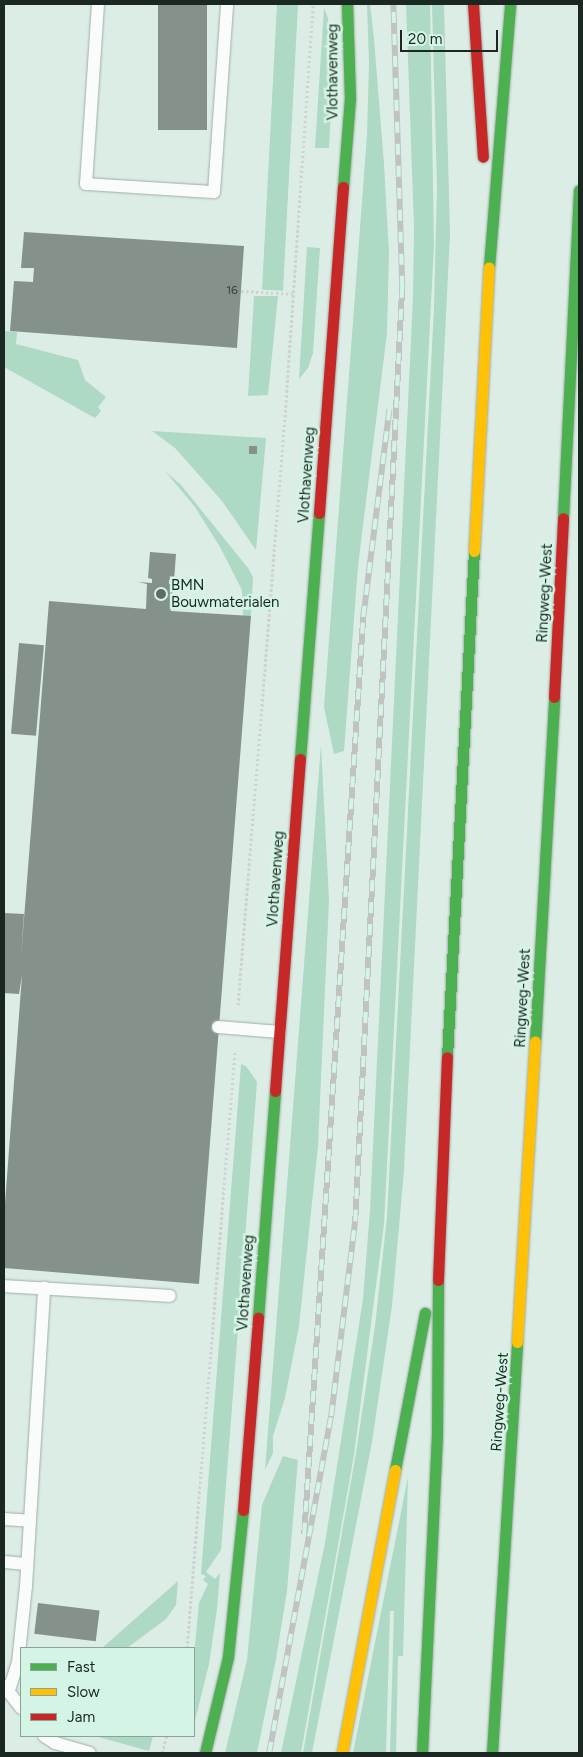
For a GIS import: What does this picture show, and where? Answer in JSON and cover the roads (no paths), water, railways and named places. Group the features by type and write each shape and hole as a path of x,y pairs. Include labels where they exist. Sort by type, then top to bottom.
{"main road":[{"name":"Vlothavenweg","path":"205,1753 222,1689 235,1608 350,99 347,4"},
{"path":"473,4 489,258"},
{"path":"422,1753 437,1434 438,1233 489,258 510,4"},
{"name":"Ringweg-West","path":"492,1753 546,877 579,190"},
{"path":"342,1753 404,1434 438,1233"}],"lane":[{"path":"98,4 86,184 214,192 227,4"},
{"path":"218,1027 280,1032"},
{"path":"4,1286 170,1296"},
{"path":"20,1707 5,1689 18,1663 28,1564 44,1288"},
{"path":"4,1519 30,1521"},
{"path":"4,1562 28,1564"},
{"path":"46,1737 55,1743 90,1753"}],"railway":[{"path":"269,1753 331,1416 355,1221 402,287 393,4"},
{"path":"304,1534 363,617 389,410"}],"place":[{"name":"BMN Bouwmaterialen","path":"161,594"}]}
